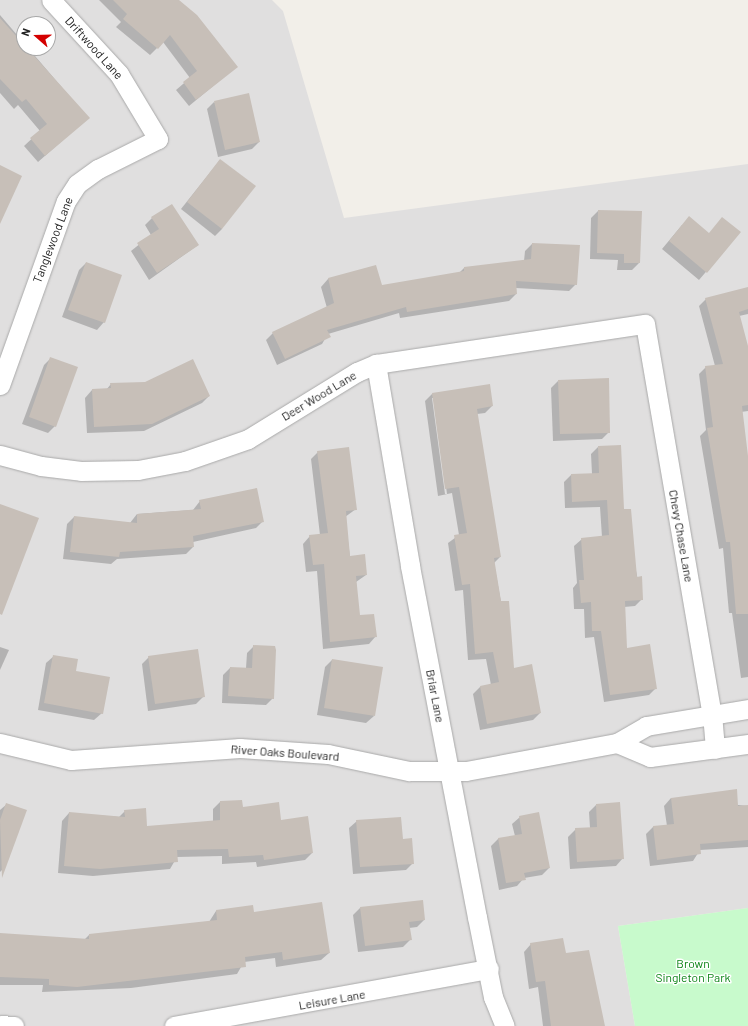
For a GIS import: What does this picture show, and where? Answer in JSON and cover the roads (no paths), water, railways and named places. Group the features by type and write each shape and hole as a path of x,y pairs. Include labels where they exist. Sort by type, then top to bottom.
{"street":[{"name":"Driftwood Lane","path":"51,0 120,74 158,139"},
{"name":"Tanglewood Lane","path":"0,386 66,200 77,184 98,169 158,139"},
{"name":"Deer Wood Lane","path":"0,454 41,466 81,471 138,470 185,461 248,439 357,372 376,364 645,324"},
{"name":"Chevy Chase Lane","path":"645,324 712,714 715,749"},
{"name":"Briar Lane","path":"376,364 410,566 489,969 493,997 505,1026"},
{"name":"River Oaks Boulevard","path":"0,743 71,760 240,748 328,754 409,771 450,772 617,743 646,726 748,709"},
{"path":"617,743 650,757 748,744"},
{"name":"Leisure Lane","path":"174,1026 335,1000 489,969"},
{"path":"0,1025 14,1026"}],"park label":[{"name":"Brown Singleton Park","path":"693,971"}]}
